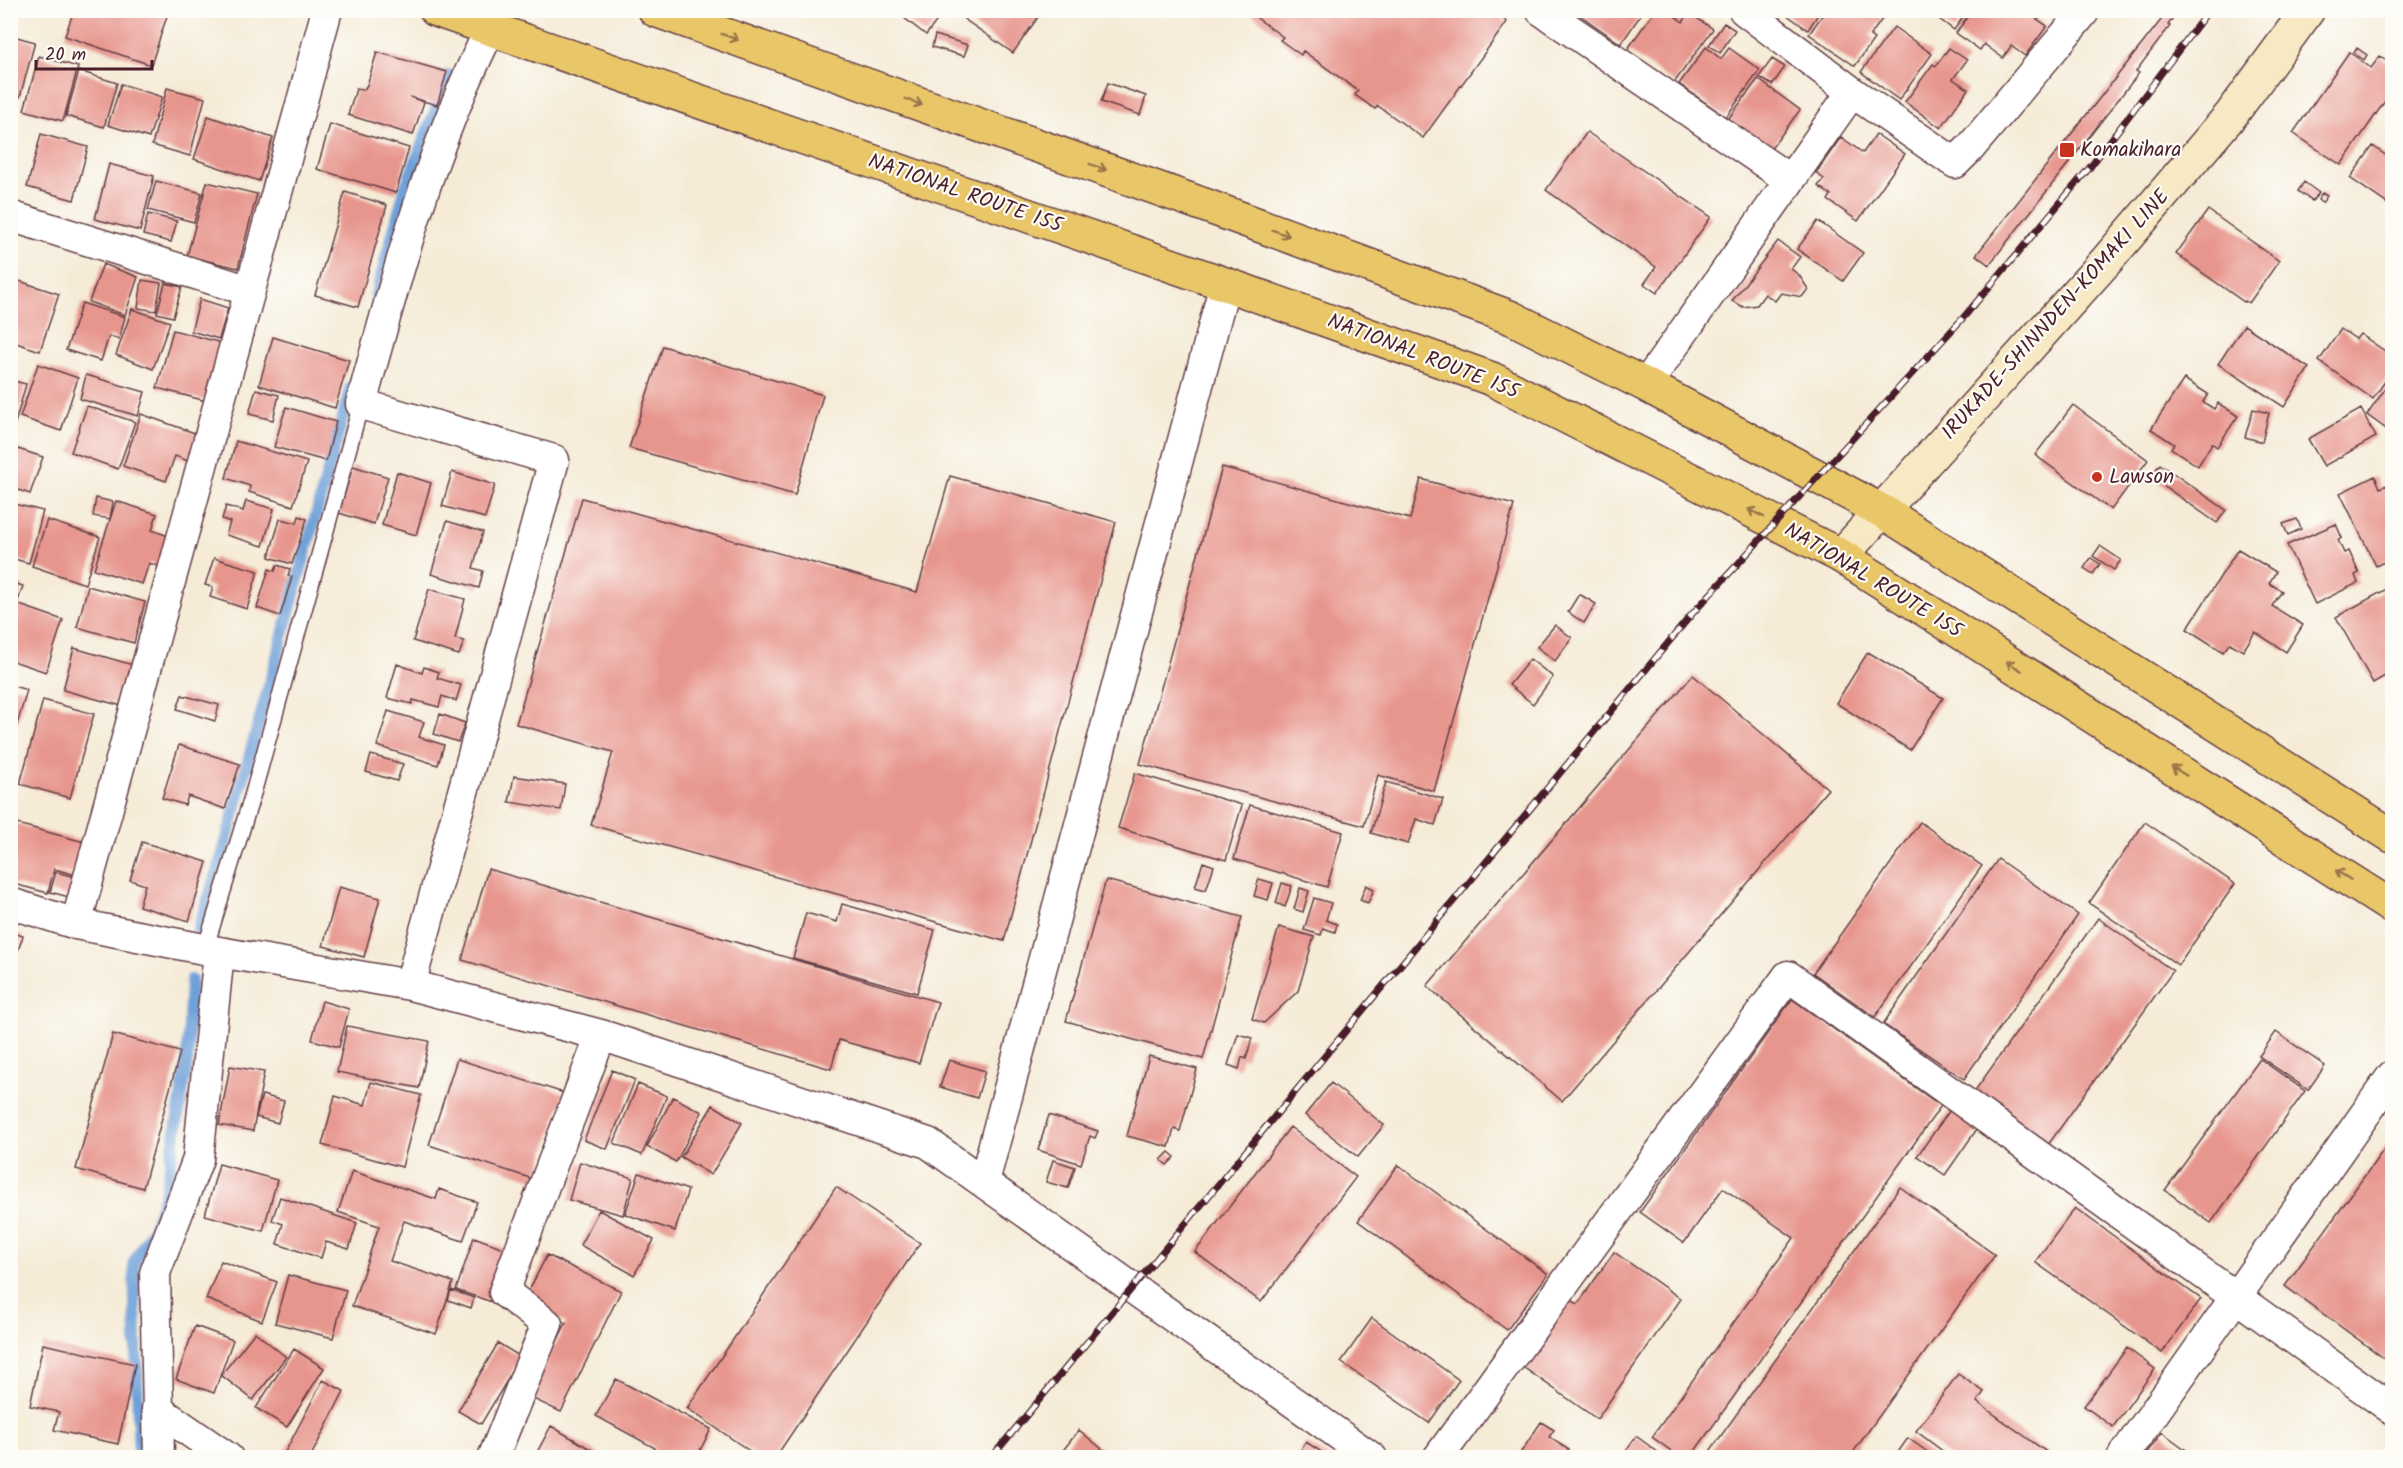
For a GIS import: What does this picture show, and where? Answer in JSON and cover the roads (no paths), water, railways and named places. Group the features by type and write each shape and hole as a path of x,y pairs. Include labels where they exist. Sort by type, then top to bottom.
{"highway":[{"name":"NATIONAL ROUTE 155","path":"436,10 1226,284 1492,379 1841,556 2392,907"},
{"path":"655,10 1196,202 1512,318 1646,385 1882,511 2392,836"}],"main road":[{"name":"IRUKADE-SHINNDEN-KOMAKI LINE","path":"1841,556 2107,260 2223,124 2307,10"}],"street":[{"path":"76,924 327,10"},
{"path":"1541,10 1790,180"},
{"path":"1744,10 1851,92 1956,163 2083,13 2079,10"},
{"path":"410,985 554,460 361,404 400,261 425,188 475,60 490,30"},
{"path":"1646,385 1851,92"},
{"path":"10,216 250,291"},
{"path":"984,1182 1226,284"},
{"path":"10,903 76,924 212,951 410,985 601,1035 928,1143 1372,1458"},
{"path":"159,1458 155,1273 198,1159 212,951"},
{"path":"1438,1458 1788,976 2392,1409"},
{"path":"493,1458 547,1324 504,1292 601,1035"},
{"path":"2122,1458 2392,1076"},
{"path":"157,1409 228,1458"}],"lane":[{"path":"212,951 361,404"}],"waterway":[{"path":"376,295 406,186 449,75"},
{"path":"198,929 219,867 351,387"},
{"path":"139,1458 134,1262 155,1225 166,1190 187,1063 191,980"}],"railway":[{"path":"991,1458 1692,614 1963,318 2091,166 2209,10"}],"place":[{"name":"Komakihara","path":"2067,150"},
{"name":"Lawson","path":"2097,477"}]}
